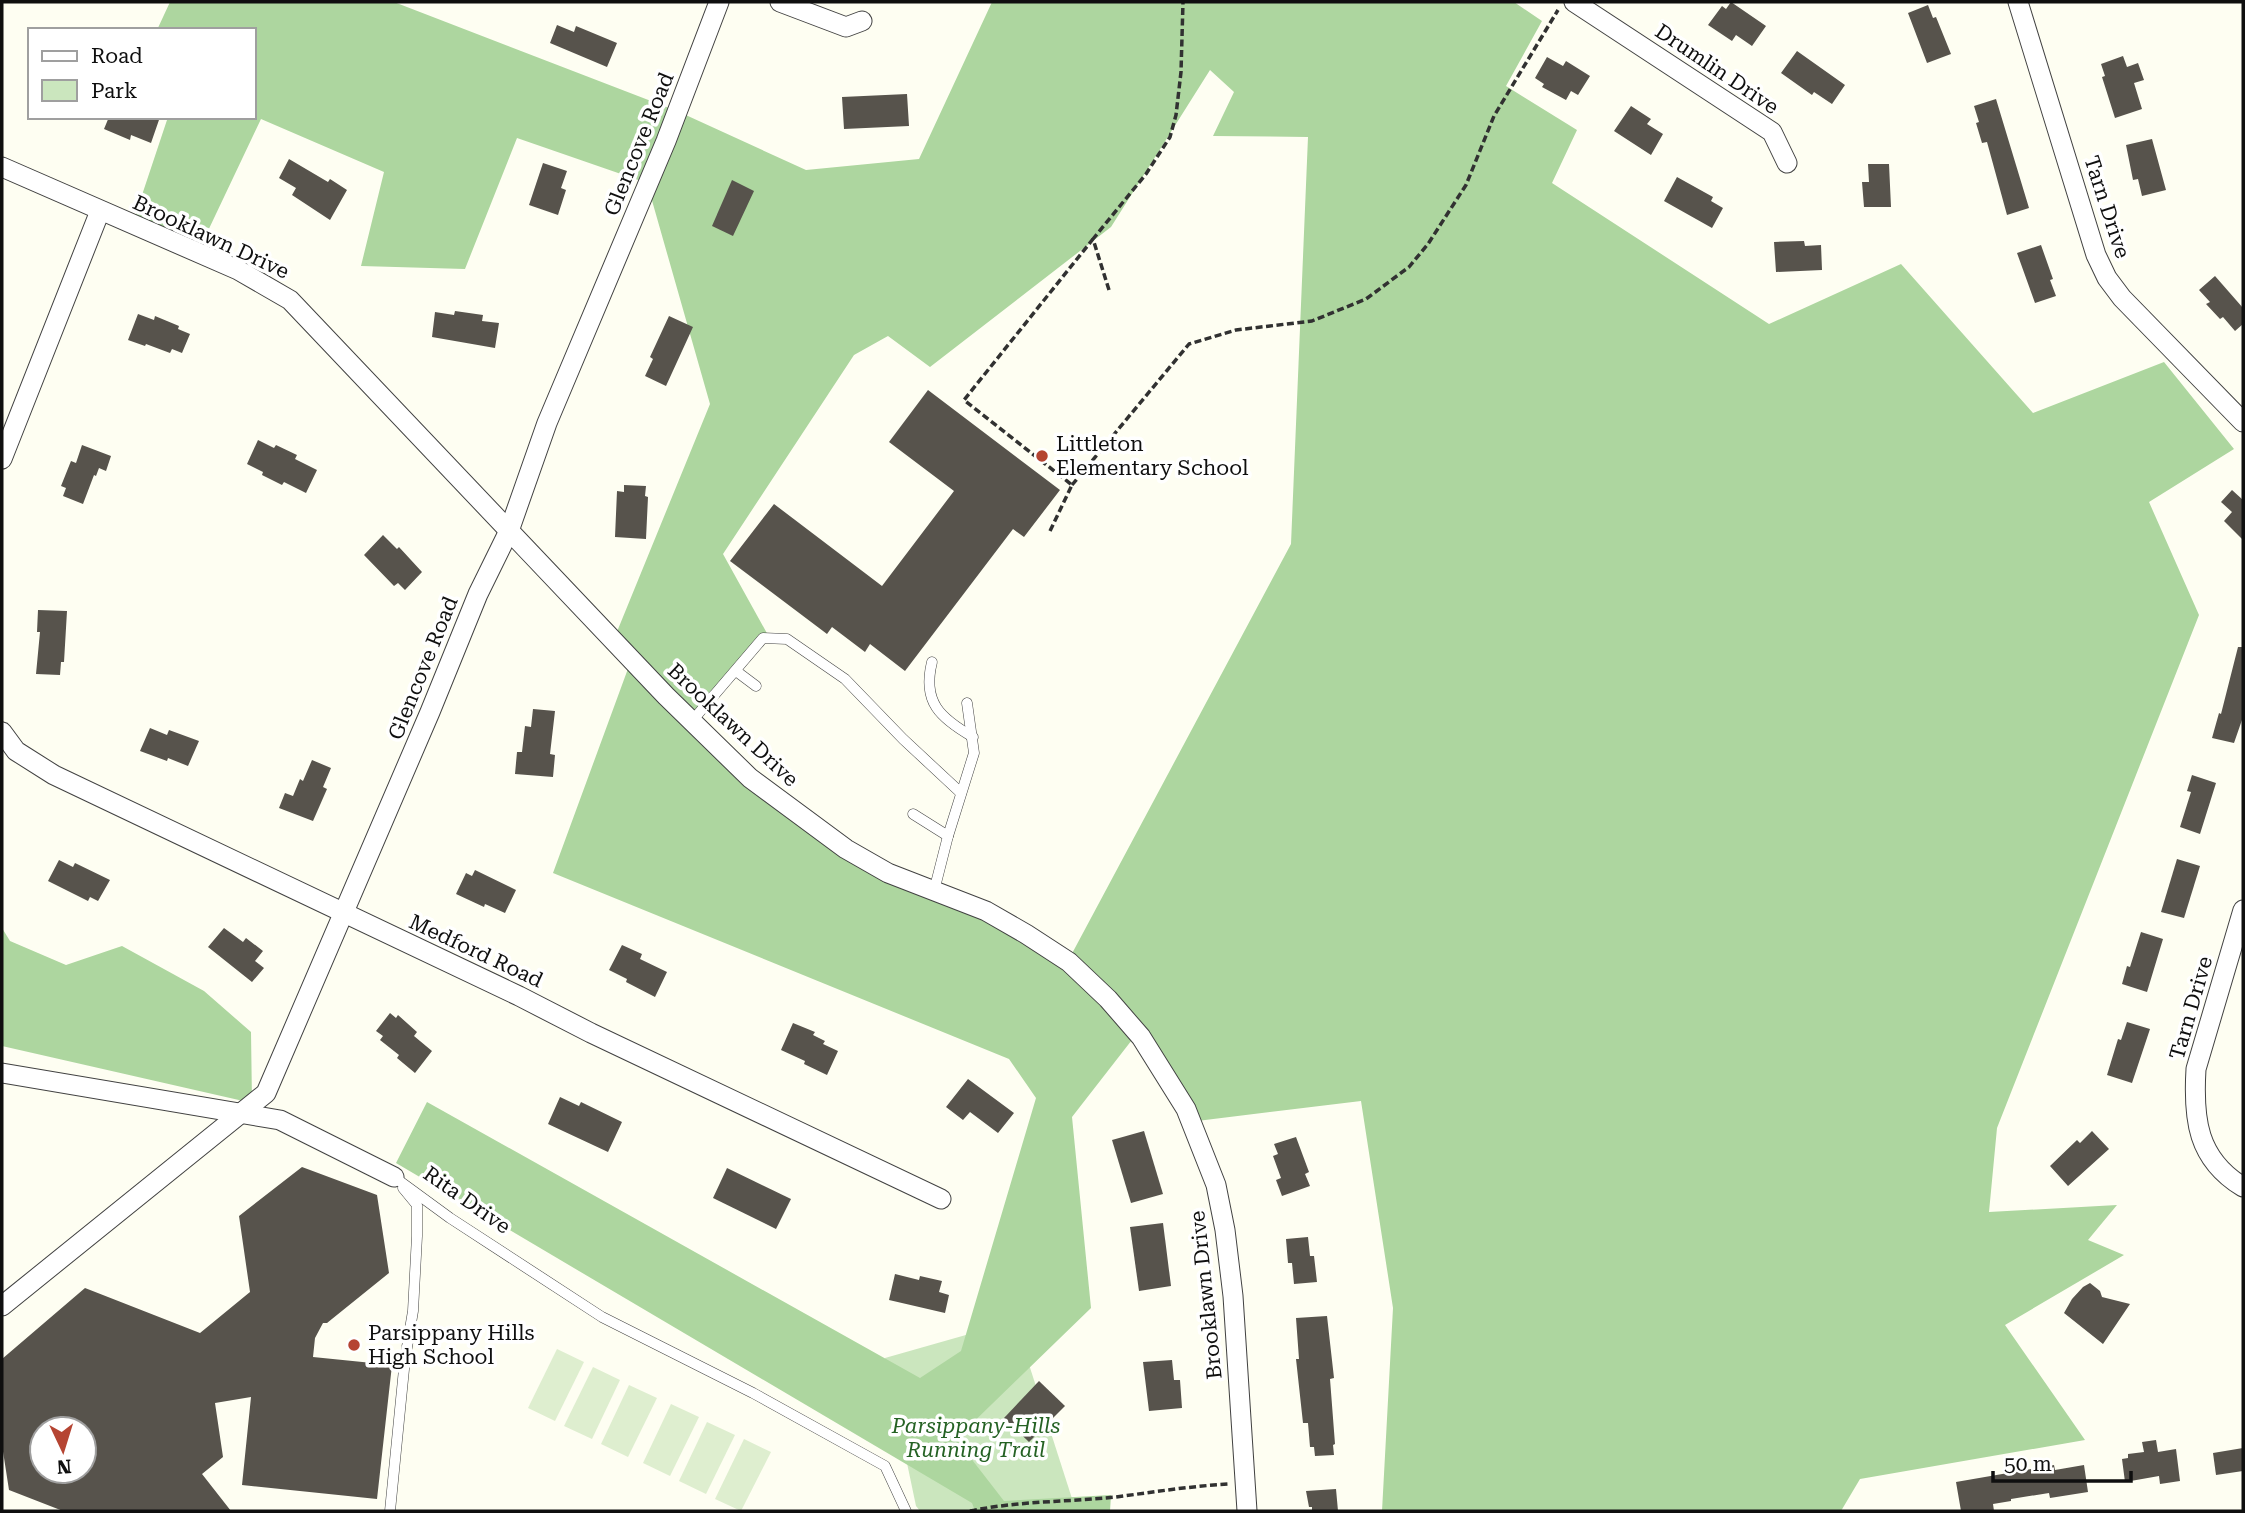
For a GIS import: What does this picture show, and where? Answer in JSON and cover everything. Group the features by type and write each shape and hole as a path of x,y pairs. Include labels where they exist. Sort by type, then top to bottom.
{"street":[{"name":"Glencove Road","path":"241,1114 266,1093 478,594 509,531 547,423 666,141 719,2"},
{"path":"780,2 846,27 862,21"},
{"name":"Drumlin Drive","path":"1574,2 1772,132 1787,163"},
{"name":"Tarn Drive","path":"2018,2 2096,255 2107,278 2122,298 2243,422"},
{"name":"Brooklawn Drive","path":"2,167 238,270 290,300 509,531 750,778 814,827 888,873 986,911 1026,934 1069,962 1108,999 1142,1037 1186,1109 1216,1185 1233,1296 1247,1511"},
{"path":"2,459 100,211"},
{"name":"Medford Road","path":"2,732 16,751 54,775 941,1199"},
{"name":"Tarn Drive","path":"2243,910 2196,1069 2194,1090 2197,1124 2204,1146 2216,1165 2231,1180 2243,1187"},
{"path":"2,1073 241,1114"},
{"path":"2,1306 241,1114"},
{"name":"Rita Drive","path":"241,1114 280,1120 394,1177"}],"lane":[{"path":"692,721 763,638 787,639 845,679 903,739 961,793"},
{"path":"932,662 928,676 929,691 934,704 943,717 973,737"},
{"path":"736,671 756,686"},
{"path":"934,891 974,753 967,703"},
{"path":"913,814 948,836"},
{"path":"390,1511 405,1359 413,1311 417,1236 417,1205 394,1177"},
{"name":"Rita Drive","path":"394,1177 602,1317 753,1394 885,1466 906,1511"}],"path":[{"path":"1072,485 964,400 1146,174 1170,137 1176,115 1181,72 1184,2"},
{"path":"1050,531 1072,485 1189,344 1236,330 1312,321 1366,299 1409,267 1436,233 1466,185 1494,116 1563,2"},
{"path":"1093,239 1109,290"},
{"path":"970,1511 994,1506 1115,1497 1200,1485 1245,1482"}],"green space":[{"path":"170,2 394,2 677,111 806,170 919,159 992,2 1514,2 1542,21 1506,86 1577,130 1552,183 1769,324 1901,264 2033,413 2164,362 2234,449 2149,502 2199,615 1997,1128 1989,1212 2117,1205 2088,1240 2124,1255 2005,1325 2085,1440 1860,1479 1841,1511 1382,1511 1393,1308 1361,1101 1189,1122 1135,1036 1072,1117 1091,1308 956,1439 1004,1501 1111,1495 1110,1511 975,1511 972,1503 396,1163 427,1102 920,1378 961,1351 1036,1098 1009,1059 553,873 633,655 614,639 710,404 647,183 517,138 465,269 361,266 384,172 261,119 197,254 132,225 167,119 256,119 256,28 158,28","holes":["1210,70 1234,92 1213,136 1308,137 1291,544 1068,961 811,829 695,719 769,637 723,554 854,355 888,336 930,367 1111,227"]},
{"path":"2,928 10,941 66,965 122,946 204,991 251,1032 252,1103 2,1046"},
{"name":"Parsippany-Hills Running Trail","path":"1015,1321 1076,1511 920,1511 916,1506 885,1358"},
{"path":"557,1349 584,1362 555,1421 528,1408"},
{"path":"593,1367 620,1380 592,1439 564,1426"},
{"path":"629,1385 657,1398 628,1457 601,1444"},
{"path":"671,1404 699,1417 670,1476 643,1463"},
{"path":"707,1422 735,1435 706,1494 679,1481"},
{"path":"744,1439 771,1452 741,1511 715,1499"}],"building":[{"path":"1731,2 1766,26 1752,46 1736,35 1732,41 1708,25 1722,6 1726,9"},
{"path":"1928,5 1933,18 1936,17 1951,54 1927,63 1908,13"},
{"path":"557,25 574,32 576,26 617,43 607,67 550,43"},
{"path":"1797,51 1845,85 1832,104 1814,92 1812,95 1781,73"},
{"path":"2123,56 2127,67 2138,63 2144,80 2134,83 2142,109 2115,118 2102,77 2105,76 2101,64"},
{"path":"1547,57 1563,66 1566,61 1590,76 1578,95 1571,91 1566,100 1542,87 1544,84 1535,78"},
{"path":"907,94 909,126 844,129 842,97"},
{"path":"1996,99 2029,208 2007,215 1987,142 1982,143 1974,106"},
{"path":"1631,106 1651,119 1647,124 1663,134 1651,155 1614,131"},
{"path":"108,119 159,119 151,143 131,135 130,140 104,129"},
{"path":"2152,139 2166,190 2142,196 2138,179 2133,180 2126,145"},
{"path":"289,159 347,190 330,220 292,195 296,188 279,178"},
{"path":"543,163 567,171 561,188 566,190 558,215 529,205"},
{"path":"1868,164 1889,164 1891,207 1864,207 1862,182 1869,182"},
{"path":"1677,177 1713,197 1711,201 1723,208 1712,228 1664,201"},
{"path":"732,180 754,191 733,236 712,226"},
{"path":"1804,241 1805,246 1821,245 1822,270 1776,272 1774,242"},
{"path":"2041,245 2056,296 2035,303 2017,253"},
{"path":"2215,276 2243,308 2243,324 2235,331 2206,304 2210,302 2199,290"},
{"path":"455,311 483,315 482,321 499,323 495,348 432,337 435,312 454,315"},
{"path":"138,314 154,320 155,316 190,334 182,353 172,349 170,353 128,340"},
{"path":"669,316 693,327 666,386 645,376 653,359 650,357"},
{"name":"Littleton Elementary School","path":"928,390 1060,490 1024,537 1013,529 905,671 870,644 865,652 832,627 827,634 730,561 774,504 882,586 954,491 889,442"},
{"path":"258,440 297,455 295,459 317,470 306,493 284,482 282,485 247,464"},
{"path":"82,445 111,456 106,471 99,468 96,476 94,475 83,504 63,496 66,488 61,486 71,461 76,463"},
{"path":"624,485 646,486 646,539 615,537 617,491 624,492"},
{"path":"2232,490 2243,500 2243,540 2224,521 2232,512 2221,502"},
{"path":"383,535 397,549 399,547 422,572 405,590 398,583 394,586 364,555"},
{"path":"38,610 67,611 64,662 61,662 60,675 36,674 40,632 37,632"},
{"path":"2238,647 2243,647 2243,717 2234,743 2212,738"},
{"path":"533,709 555,711 550,754 555,755 553,777 515,774 517,752 522,752 525,726 531,727"},
{"path":"150,728 167,735 169,730 199,741 188,766 140,751"},
{"path":"312,760 331,768 323,787 327,789 313,821 279,808 285,793 293,796"},
{"path":"2192,775 2216,783 2200,834 2180,827 2191,792 2187,791"},
{"path":"2177,859 2200,866 2184,918 2161,912"},
{"path":"59,860 73,867 75,863 110,880 98,901 90,897 88,901 48,881"},
{"path":"475,870 516,890 505,913 456,894 466,873 472,876"},
{"path":"224,928 243,942 246,938 263,951 255,961 264,968 252,982 208,947"},
{"path":"2141,932 2163,939 2147,992 2122,984"},
{"path":"622,945 642,954 640,959 667,972 655,997 609,970"},
{"path":"390,1013 396,1018 398,1015 417,1032 414,1036 432,1051 415,1073 397,1058 399,1055 380,1040 383,1036 376,1031"},
{"path":"2127,1022 2150,1029 2132,1083 2107,1075 2118,1039 2121,1040"},
{"path":"793,1023 815,1032 813,1035 825,1041 823,1044 838,1051 827,1075 781,1050"},
{"path":"968,1079 1014,1113 998,1133 970,1112 963,1120 946,1107"},
{"path":"560,1097 579,1106 581,1102 622,1122 608,1152 548,1124"},
{"path":"1144,1131 1163,1194 1131,1203 1112,1140"},
{"path":"2092,1131 2109,1149 2068,1186 2050,1166 2077,1140 2080,1143"},
{"path":"1296,1137 1309,1172 1305,1174 1310,1186 1282,1196 1276,1180 1281,1178 1273,1156 1278,1154 1274,1144"},
{"path":"302,1167 377,1195 389,1273 327,1323 323,1323 315,1338 313,1357 392,1365 377,1499 242,1485 251,1397 215,1403 223,1457 202,1474 231,1511 63,1511 9,1490 2,1445 2,1359 85,1288 200,1333 250,1292 239,1216"},
{"path":"727,1168 791,1199 776,1229 713,1198"},
{"path":"1163,1223 1171,1286 1139,1291 1130,1227"},
{"path":"1308,1237 1310,1256 1314,1256 1317,1282 1294,1284 1292,1263 1288,1263 1286,1239"},
{"path":"895,1274 919,1280 920,1276 942,1281 939,1292 949,1295 945,1313 889,1300"},
{"path":"2090,1283 2100,1291 2102,1297 2130,1304 2103,1344 2064,1313 2072,1299"},
{"path":"1327,1316 1334,1378 1330,1379 1335,1444 1334,1455 1315,1456 1314,1447 1310,1447 1308,1423 1303,1423 1296,1359 1299,1359 1296,1318"},
{"path":"1172,1360 1174,1380 1180,1380 1182,1408 1149,1411 1143,1362"},
{"path":"1039,1381 1065,1406 1029,1442 1004,1418"},
{"path":"2156,1440 2158,1452 2176,1449 2180,1481 2160,1484 2159,1476 2125,1482 2122,1459 2128,1458 2128,1454 2144,1452 2142,1442"},
{"path":"2243,1448 2243,1471 2216,1475 2213,1453"},
{"path":"2054,1465 2055,1470 2084,1465 2088,1492 2050,1498 2049,1493 2011,1499 1993,1504 1994,1511 1961,1511 1956,1482"},
{"path":"1336,1489 1338,1511 1312,1511 1306,1491"}],"place":[{"name":"Littleton Elementary School","path":"1042,456"},
{"name":"Parsippany Hills High School","path":"354,1345"}]}
